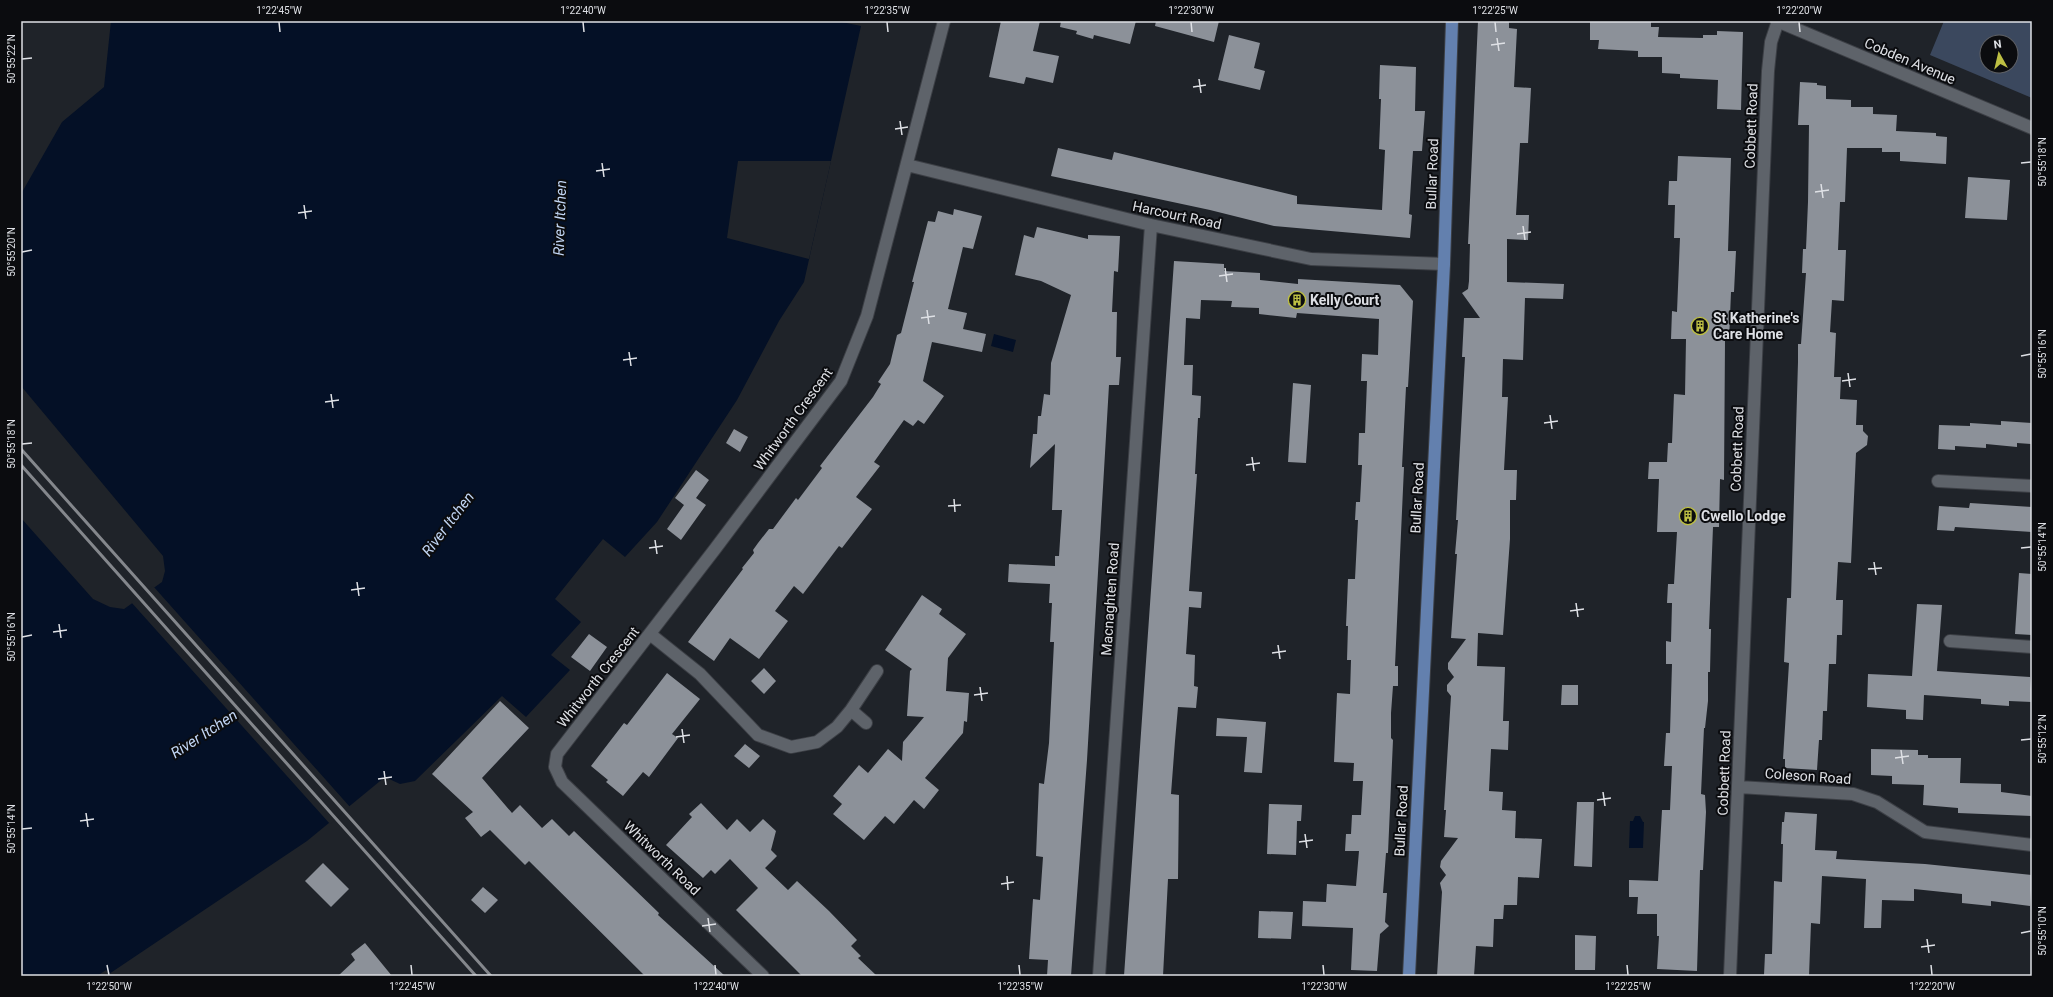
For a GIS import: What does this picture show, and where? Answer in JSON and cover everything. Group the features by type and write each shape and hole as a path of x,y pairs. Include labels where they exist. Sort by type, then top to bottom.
{"main road":[{"name":"Bullar Road","path":"1409,976 1444,264 1452,21"}],"street":[{"name":"Whitworth Crescent","path":"557,754 650,634 841,380 867,316 908,165 944,21"},
{"name":"Cobden Avenue","path":"1778,21 2032,128"},
{"name":"Cobbett Road","path":"1730,976 1739,787 1767,79 1771,42 1778,21"},
{"name":"Harcourt Road","path":"908,165 1150,225 1311,259 1444,264"},
{"name":"Macnaghten Road","path":"1099,976 1150,225"},
{"path":"1938,481 2032,486"},
{"path":"650,634 700,674 758,735 791,747 817,742 837,727 851,710 877,671"},
{"path":"1950,641 2032,647"},
{"path":"851,710 866,723"},
{"name":"Whitworth Road","path":"557,754 555,767 562,782 763,976"},
{"name":"Coleson Road","path":"1739,787 1853,794 1877,802 1925,832 2032,846"}],"shaded area":[{"path":"1944,21 2032,21 2032,98 1930,55"}],"water":[{"name":"River Itchen","path":"111,21 837,21 861,26 804,282 779,321 737,400 657,522 625,557 603,539 555,599 581,622 551,655 570,670 526,717 502,696 415,781 400,784 385,777 307,841 109,974 106,970 97,976 21,976 21,518 93,599 110,607 124,609 162,582 165,571 163,556 21,386 21,194 62,122 104,87"},
{"path":"994,334 1016,340 1013,352 991,346"},
{"path":"1635,816 1640,816 1644,822 1643,848 1629,848 1630,821 1633,821"}],"pier":[{"path":"738,161 831,161 809,259 727,238"},
{"path":"153,586 350,807 330,824 131,602"}],"building":[{"path":"1001,21 1040,21 1033,51 1059,56 1053,83 1026,77 1024,84 989,77"},
{"path":"1061,21 1136,21 1130,44 1094,35 1093,39 1076,34 1077,31 1060,27"},
{"path":"1156,21 1219,21 1214,42 1155,26"},
{"path":"1478,21 1509,21 1509,28 1517,29 1514,87 1531,88 1528,143 1520,143 1516,215 1529,215 1528,240 1507,239 1507,282 1564,284 1563,299 1525,298 1523,360 1503,359 1502,397 1508,397 1504,470 1517,470 1516,500 1510,500 1510,539 1503,635 1478,633 1477,666 1505,667 1503,721 1509,721 1508,750 1491,749 1489,791 1503,792 1502,810 1516,811 1515,838 1542,839 1539,878 1518,877 1517,905 1504,905 1503,919 1494,919 1493,947 1476,946 1474,976 1437,976 1442,892 1440,883 1446,875 1440,867 1441,861 1458,838 1444,837 1446,810 1444,810 1451,696 1447,691 1447,685 1454,677 1448,669 1448,663 1466,639 1451,638 1457,554 1455,554 1458,520 1456,520 1465,357 1462,357 1464,318 1480,318 1462,293 1468,289 1469,281 1470,244 1468,244"},
{"path":"1590,21 1651,22 1651,27 1659,27 1658,37 1703,38 1703,35 1717,35 1717,31 1743,32 1741,110 1717,109 1718,80 1680,78 1680,74 1662,73 1662,57 1638,57 1638,51 1598,49 1599,40 1590,40"},
{"path":"1229,35 1260,43 1254,68 1265,71 1260,90 1218,80"},
{"path":"1380,65 1416,67 1415,111 1425,111 1422,151 1413,151 1409,214 1412,215 1410,238 1274,226 1210,210 1051,176 1058,148 1112,160 1114,152 1297,196 1297,204 1382,210 1385,150 1379,149 1381,99 1379,99"},
{"path":"1800,82 1817,83 1817,85 1826,86 1826,99 1851,100 1851,107 1873,107 1873,114 1897,115 1896,131 1936,133 1936,136 1947,137 1946,164 1900,161 1900,152 1882,152 1882,148 1847,148 1845,202 1840,202 1838,250 1846,250 1844,301 1832,300 1830,332 1836,333 1834,377 1841,377 1840,399 1857,400 1856,425 1863,425 1863,431 1868,436 1867,445 1856,453 1851,563 1838,562 1836,600 1843,600 1842,635 1837,635 1836,664 1829,664 1827,711 1823,711 1822,740 1819,740 1817,770 1785,768 1785,759 1783,759 1789,663 1784,662 1787,598 1791,598 1798,344 1801,344 1806,273 1802,273 1803,249 1806,249 1808,202 1809,125 1798,125"},
{"path":"1678,156 1731,158 1728,251 1736,251 1734,292 1731,292 1729,341 1725,341 1724,480 1720,479 1719,527 1713,527 1709,629 1711,629 1710,672 1708,672 1708,701 1704,728 1701,794 1705,795 1706,812 1703,870 1700,870 1697,971 1657,969 1659,936 1657,936 1657,914 1637,914 1638,897 1629,897 1629,880 1658,881 1662,810 1670,810 1672,766 1664,766 1666,733 1670,733 1672,664 1666,664 1666,641 1671,642 1672,603 1667,603 1668,584 1674,584 1677,532 1657,532 1659,479 1648,479 1649,462 1667,462 1668,443 1672,443 1674,394 1685,395 1686,339 1671,339 1672,311 1677,312 1680,238 1674,238 1675,205 1668,205 1669,181 1677,181"},
{"path":"1968,177 2010,180 2007,220 1965,218"},
{"path":"954,209 982,216 973,249 963,247 948,309 967,313 963,329 986,334 982,352 932,342 923,381 944,396 924,424 918,420 913,426 904,420 874,462 880,466 856,497 872,509 842,548 839,546 803,594 794,586 775,611 788,621 759,659 730,638 714,661 688,642 743,569 742,568 754,553 753,550 758,543 769,529 773,529 796,498 798,500 822,468 820,466 873,397 881,384 878,382 890,364 897,335 901,333 914,282 912,282 928,221 935,222 938,211 953,215"},
{"path":"1037,227 1088,239 1088,235 1120,236 1118,272 1114,271 1112,312 1117,312 1116,357 1121,357 1119,385 1109,385 1087,760 1071,976 1047,976 1048,960 1029,959 1033,899 1040,900 1043,857 1036,856 1039,783 1044,784 1049,743 1054,642 1050,642 1052,603 1049,603 1050,584 1008,582 1009,564 1055,566 1055,556 1059,556 1062,510 1052,510 1055,444 1030,468 1033,434 1037,434 1038,416 1041,416 1044,394 1050,395 1051,363 1071,295 1041,281 1015,275 1024,235 1034,238"},
{"path":"1174,261 1224,264 1224,271 1260,273 1260,280 1298,284 1298,279 1400,285 1413,301 1408,387 1406,387 1402,467 1404,467 1395,666 1398,666 1398,686 1393,686 1391,713 1391,738 1393,740 1388,853 1386,853 1383,893 1387,893 1385,922 1389,926 1380,934 1377,971 1351,970 1353,928 1302,926 1303,901 1326,902 1327,884 1356,886 1359,851 1345,851 1346,834 1351,834 1352,815 1361,815 1363,781 1353,781 1354,763 1334,762 1337,693 1350,694 1351,660 1347,660 1348,626 1346,626 1348,579 1355,579 1358,520 1355,520 1356,502 1360,502 1362,465 1358,465 1359,433 1365,433 1367,381 1361,381 1362,354 1378,355 1379,319 1297,313 1296,318 1259,314 1259,308 1231,307 1232,301 1201,300 1200,319 1186,318 1184,365 1193,365 1192,395 1201,396 1200,418 1198,418 1195,474 1197,474 1189,591 1202,592 1201,608 1189,607 1186,654 1195,655 1194,686 1198,687 1196,708 1178,707 1175,741 1171,794 1179,795 1178,879 1168,879 1163,976 1124,976"},
{"path":"1293,383 1311,385 1306,463 1288,462"},
{"path":"2001,421 2032,423 2031,444 2017,443 2017,447 1986,444 1986,448 1955,446 1955,450 1938,449 1939,425 1970,426 1970,423 2001,425"},
{"path":"734,429 748,437 740,452 726,443"},
{"path":"696,470 709,480 696,498 706,505 681,540 667,529 684,505 675,498"},
{"path":"1970,503 2032,507 2032,532 1955,527 1954,531 1937,530 1939,506 1969,508"},
{"path":"2019,573 2032,574 2032,635 2015,634"},
{"path":"922,595 942,609 939,614 966,634 948,658 946,691 969,693 967,722 964,721 963,733 925,778 939,790 924,809 914,800 894,824 885,816 864,840 833,814 842,804 833,796 859,765 868,773 888,749 902,761 903,742 924,717 907,716 910,671 912,669 885,650"},
{"path":"1917,604 1942,605 1937,671 2030,677 2032,702 2009,701 2009,706 1981,704 1981,699 1924,695 1923,720 1906,719 1906,710 1867,707 1868,674 1912,676"},
{"path":"589,634 607,647 590,671 571,657"},
{"path":"764,668 776,681 764,694 751,681"},
{"path":"667,673 700,699 672,734 678,738 649,777 643,772 623,796 606,782 608,780 591,766 624,723 627,725"},
{"path":"1562,685 1578,685 1578,705 1561,705"},
{"path":"500,701 529,728 482,778 512,813 520,805 542,828 552,819 569,836 574,831 659,913 658,915 725,976 645,976 529,861 525,865 490,830 481,837 465,818 473,812 432,774"},
{"path":"1217,718 1266,722 1262,773 1244,772 1247,737 1216,736"},
{"path":"745,744 760,756 749,768 734,756"},
{"path":"1871,749 1918,750 1918,755 1928,755 1928,758 1961,758 1960,783 2001,784 2001,792 2032,796 2032,816 1958,813 1958,808 1923,805 1924,785 1892,784 1892,776 1871,775"},
{"path":"1577,802 1594,802 1592,867 1574,866"},
{"path":"701,803 727,830 737,819 750,832 763,819 776,831 771,850 777,856 765,868 788,890 797,881 829,911 857,940 851,946 861,956 858,958 877,976 802,976 736,910 758,888 730,859 715,874 711,870 703,878 666,845 692,817 689,814"},
{"path":"1269,804 1302,805 1301,821 1297,821 1296,855 1267,854"},
{"path":"1785,812 1817,814 1815,850 1837,851 1836,859 1925,864 2032,875 2030,906 1991,901 1991,906 1962,903 1962,894 1914,889 1914,901 1882,900 1881,928 1864,928 1866,879 1822,876 1820,924 1811,923 1809,976 1764,975 1765,954 1772,954 1774,881 1782,882 1783,844 1781,844 1782,822 1784,822"},
{"path":"323,863 349,889 331,907 305,881"},
{"path":"483,887 498,900 485,913 471,900"},
{"path":"1259,911 1293,912 1291,939 1258,938"},
{"path":"1575,935 1596,936 1595,970 1575,970"},
{"path":"365,943 392,976 338,976 355,960 351,954"}],"railway":[{"path":"21,449 491,976"},
{"path":"21,465 476,976"}],"place":[{"name":"Kelly Court","path":"1297,300"},
{"name":"St Katherine's Care Home","path":"1700,326"},
{"name":"Cwello Lodge","path":"1688,516"}]}
